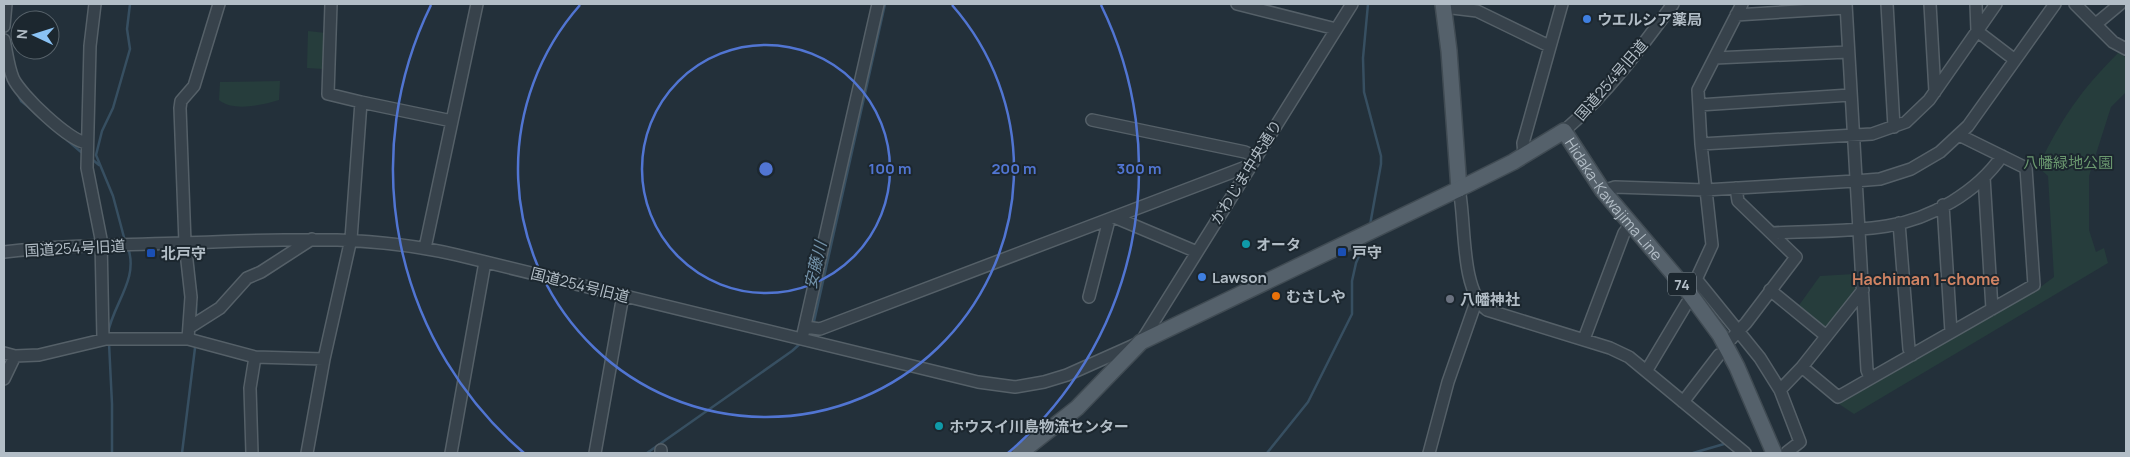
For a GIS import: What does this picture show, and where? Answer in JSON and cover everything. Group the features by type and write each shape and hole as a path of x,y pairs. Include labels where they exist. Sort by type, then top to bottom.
{"main road":[{"path":"1443,5 1450,60 1459,189"},
{"name":"Hidaka-Kawajima Line","path":"1141,342 1459,189 1524,155 1564,131 1603,191 1690,291 1730,352 1780,452"},
{"path":"1020,453 1077,408 1141,342"}],"street":[{"path":"4,26 6,4"},
{"path":"95,4 90,46 87,143 88,174 96,208 100,246 103,339"},
{"path":"188,339 191,297 184,243 180,108 181,102 194,86 219,4"},
{"path":"331,4 328,94 452,121"},
{"path":"426,248 477,4"},
{"path":"802,341 878,4"},
{"path":"1237,4 1268,7 1336,29"},
{"name":"かわじま中央通り","path":"1141,342 1352,4"},
{"path":"1524,155 1523,143 1549,46 1558,24 1562,4"},
{"name":"国道254号旧道","path":"1564,131 1610,85 1673,4"},
{"path":"1647,370 1690,291 1712,245 1705,190 1698,90 1742,4"},
{"path":"1887,4 1894,127"},
{"path":"1930,4 1935,92"},
{"path":"1976,4 1977,31 2014,60"},
{"path":"1701,144 1872,134 1906,122 1935,92 1996,4"},
{"path":"1603,191 1626,186 1705,190 1855,181 1880,179 1912,169 1940,152 1968,126 2054,4"},
{"path":"2075,4 2113,42 2126,49"},
{"path":"2096,24 2120,4"},
{"path":"1443,5 1476,11 1549,46"},
{"path":"1736,15 1846,6 1867,370 1870,378"},
{"path":"4,40 13,78 20,90 46,116 78,141 87,143"},
{"path":"1715,58 1848,52"},
{"path":"1699,105 1850,95"},
{"path":"307,453 324,359 352,239 361,102"},
{"path":"805,327 820,329 1111,218 1253,161 1245,152 1092,120"},
{"path":"1802,367 1838,397 2034,285 2026,168 1959,135"},
{"path":"1772,233 1859,228 1899,223 1943,205 1966,192 1984,177 2002,156"},
{"path":"1984,177 1992,309"},
{"path":"1735,334 1746,323 1796,257 1738,201 1736,188"},
{"path":"1459,189 1472,287 1478,299 1488,310 1584,339 1629,357 1745,453"},
{"path":"1943,205 1951,332"},
{"path":"1111,218 1197,252"},
{"path":"1089,297 1111,218"},
{"path":"1899,223 1909,349 1912,355"},
{"path":"1584,339 1624,233 1631,224"},
{"path":"190,327 220,308 247,278 261,272 313,238"},
{"name":"国道254号旧道","path":"4,252 116,245 313,238 352,239 426,248 802,341 978,382 1015,387 1030,386 1067,375 1141,342"},
{"path":"451,453 485,262"},
{"path":"1770,290 1825,335"},
{"path":"1780,390 1802,367 1825,335 1863,290"},
{"path":"1690,291 1760,358 1780,390 1800,442 1780,452"},
{"path":"595,453 623,296"},
{"path":"1429,453 1448,382 1478,299"},
{"path":"4,353 15,356 54,353 103,339 188,339 255,356 324,359"},
{"path":"1683,402 1719,355"},
{"path":"4,379 15,356"},
{"path":"252,453 250,388 255,356"}],"green space":[{"path":"308,31 326,33 323,69 307,68"},
{"name":"八幡緑地公園","path":"2119,52 2126,58 2126,92 2111,107 2089,176 2089,230 2096,252 2104,248 2108,263 1854,414 1839,404 2035,291 2054,277 2048,176 2038,167 2055,134 2073,106 2093,80"},
{"path":"280,81 279,100 240,107 225,104 219,100 220,82"},
{"path":"1854,274 1858,276 1857,290 1827,327 1821,328 1797,308 1820,276"}],"waterway":[{"path":"125,241 113,196 96,155 102,131 113,108 130,49 127,29 130,4"},
{"name":"安藤川","path":"813,326 885,4"},
{"path":"1368,4 1363,58 1364,92 1381,156 1370,225"},
{"path":"18,95 21,101 31,109"},
{"path":"67,140 81,152"},
{"path":"93,160 99,165"},
{"path":"1267,453 1308,402 1352,314 1352,281 1356,263 1366,240"},
{"path":"108,333 128,281 131,259 128,248"},
{"path":"192,257 196,296"},
{"path":"196,304 196,318"},
{"name":"安藤川","path":"647,453 802,342"},
{"path":"109,343 112,453"},
{"path":"182,453 195,348"},
{"path":"1693,453 1724,444"}],"place":[{"name":"ウエルシア薬局","path":"1587,19"},
{"name":"オータ","path":"1246,244"},
{"name":"戸守","path":"1342,252"},
{"name":"北戸守","path":"151,253"},
{"name":"Lawson","path":"1202,277"},
{"name":"むさしや","path":"1276,296"},
{"name":"八幡神社","path":"1450,299"},
{"name":"ホウスイ川島物流センター","path":"939,426"}],"district":[{"name":"Hachiman 1-chome","path":"1926,279"}]}
